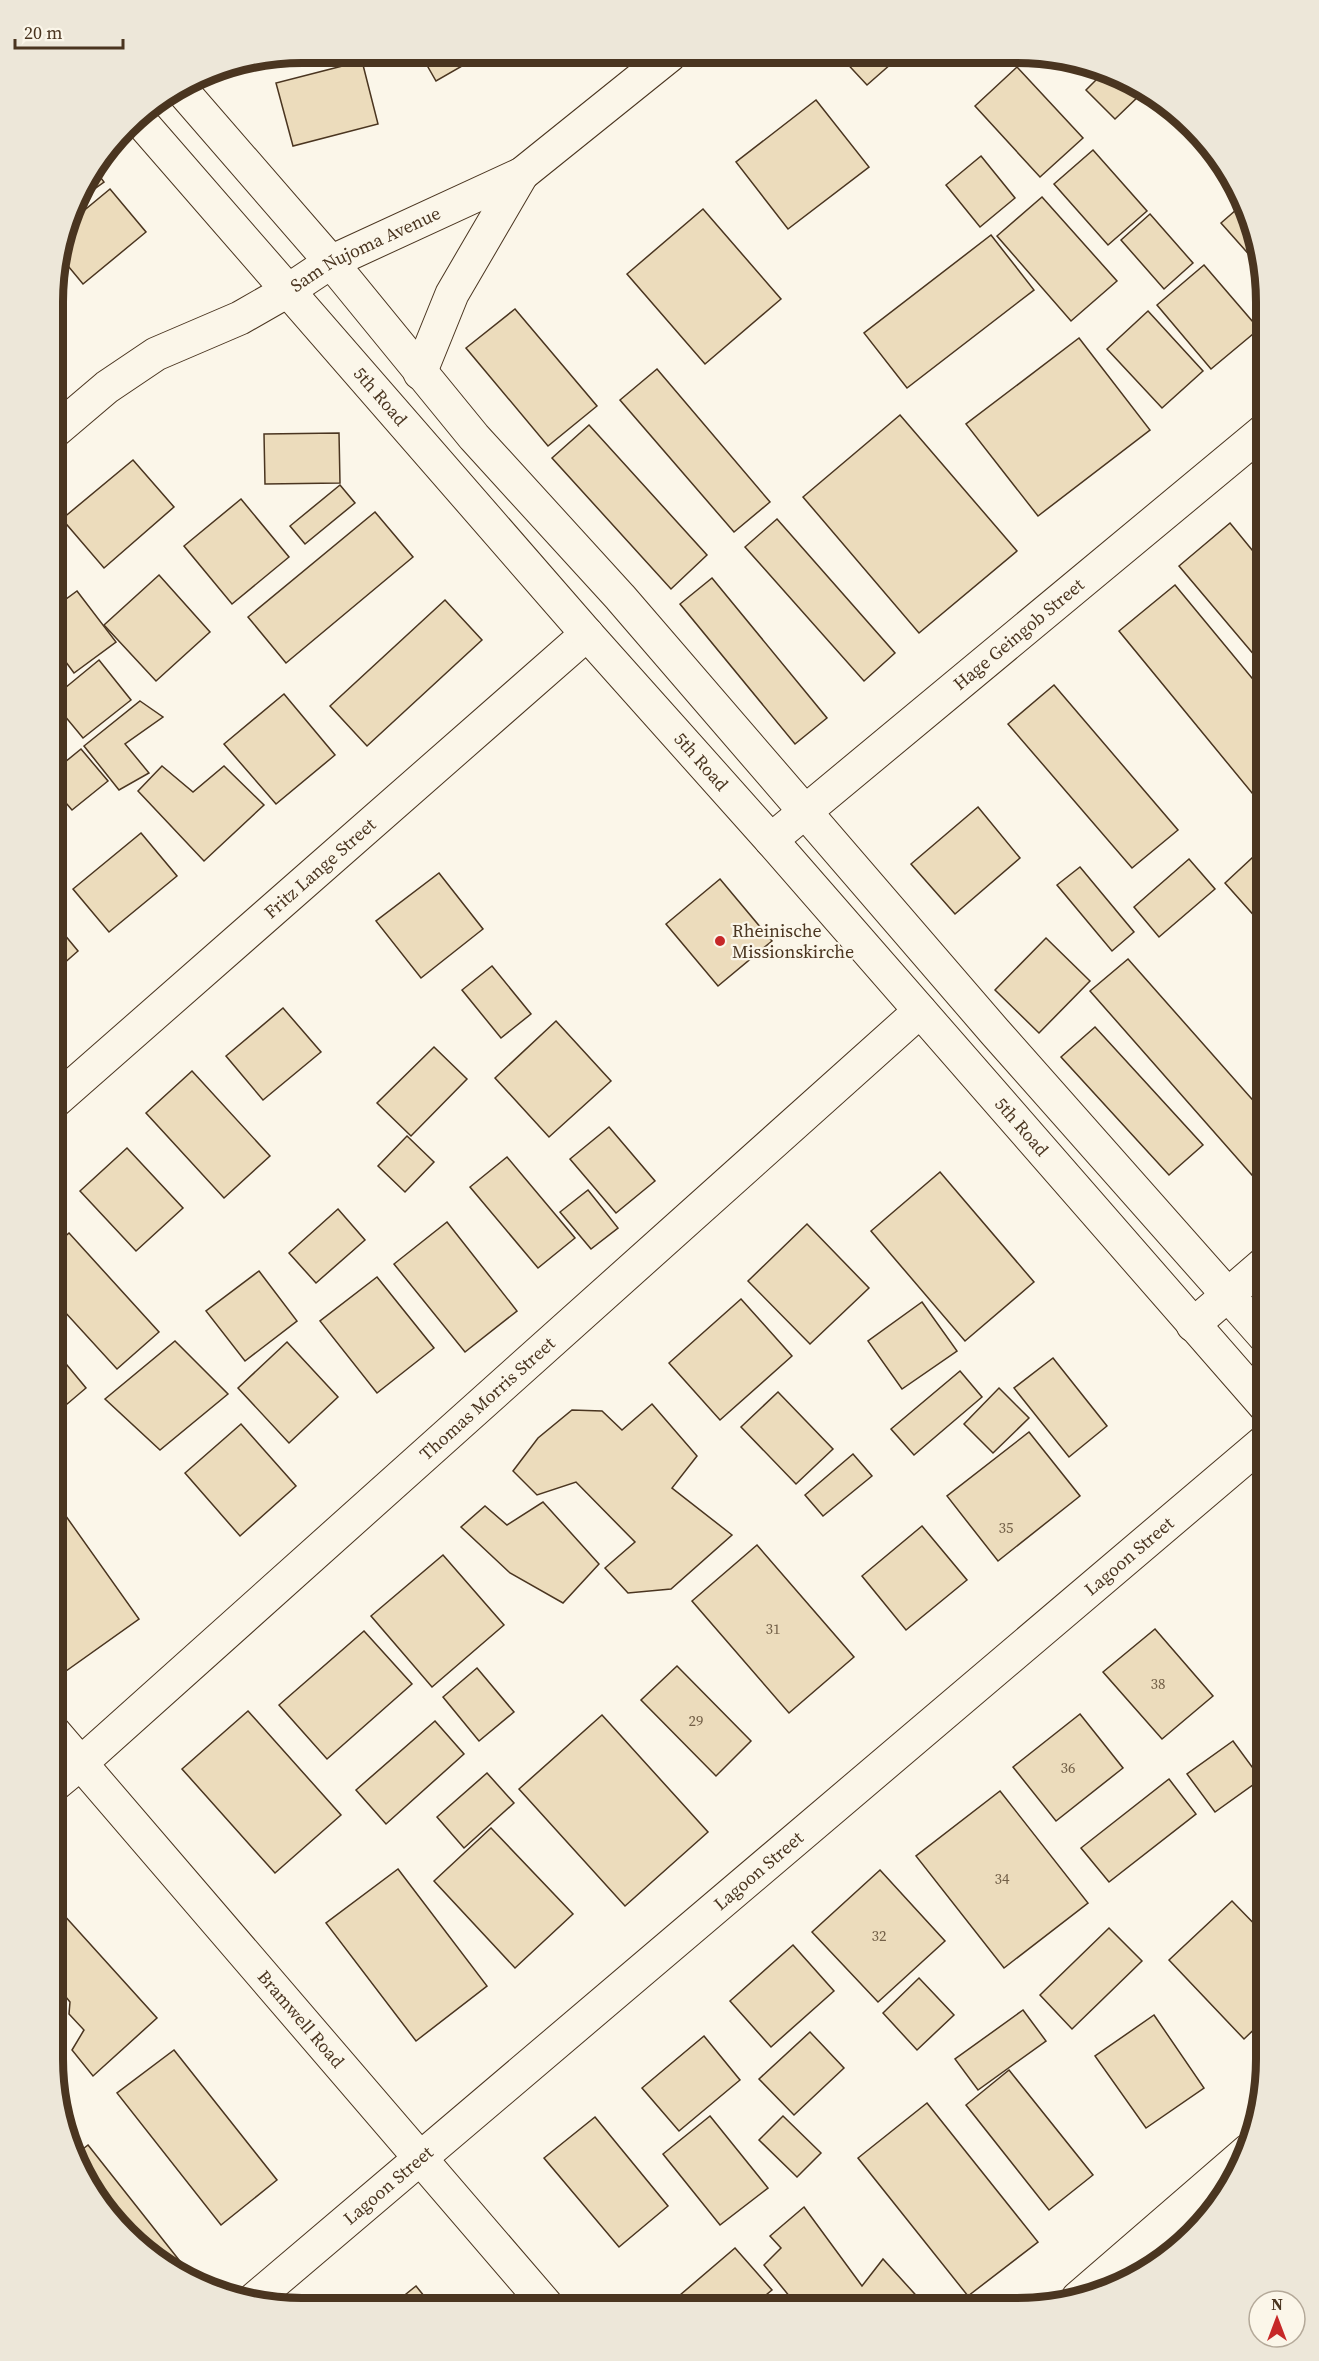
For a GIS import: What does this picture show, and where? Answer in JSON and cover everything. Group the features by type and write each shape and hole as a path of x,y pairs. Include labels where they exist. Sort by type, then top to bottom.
{"street":[{"name":"Sam Nujoma Avenue","path":"63,424 107,387 156,354 240,318 289,290 331,262 522,174 660,63"},
{"path":"185,94 331,262 474,437 620,597 806,810 995,1032 1256,1327"},
{"name":"5th Road","path":"143,123 1256,1396"},
{"path":"420,373 452,294 522,174"},
{"name":"Hage Geingob Street","path":"771,840 1256,437"},
{"name":"Fritz Lange Street","path":"63,1094 587,634"},
{"name":"Thomas Morris Street","path":"63,1778 920,1011"},
{"path":"1192,1325 1256,1271"},
{"name":"Lagoon Street","path":"260,2294 1256,1448"},
{"name":"Bramwell Road","path":"63,1742 540,2298"},
{"path":"1092,2286 1230,2166"}],"building":[{"path":"354,63 363,63 378,124 293,146 276,83"},
{"path":"426,63 467,63 436,81"},
{"path":"847,63 892,63 867,85"},
{"path":"1017,67 1083,138 1040,177 975,106"},
{"path":"1098,78 1139,96 1115,119 1086,90"},
{"path":"816,100 869,167 788,229 736,162"},
{"path":"1093,150 1147,211 1108,245 1054,184"},
{"path":"981,156 1015,198 980,227 946,185"},
{"path":"99,175 104,182 90,192"},
{"path":"110,189 146,232 83,284 66,264 80,214"},
{"path":"1042,197 1117,281 1071,321 997,236"},
{"path":"703,209 781,299 705,364 627,274"},
{"path":"1237,209 1251,257 1221,223"},
{"path":"1150,214 1193,263 1164,289 1121,240"},
{"path":"991,235 1034,290 907,388 864,333"},
{"path":"1204,265 1256,326 1256,332 1211,369 1157,305"},
{"path":"515,309 597,406 548,446 466,348"},
{"path":"1148,311 1203,371 1162,408 1107,349"},
{"path":"1079,338 1150,430 1038,516 966,424"},
{"path":"657,369 770,502 734,532 620,400"},
{"path":"900,415 1017,551 919,633 803,497"},
{"path":"589,425 707,555 671,589 552,458"},
{"path":"339,433 340,483 265,484 264,434"},
{"path":"133,460 174,507 104,568 63,518"},
{"path":"340,485 355,503 305,544 290,526"},
{"path":"241,499 289,557 232,604 184,546"},
{"path":"375,512 413,557 286,663 248,617"},
{"path":"777,519 895,653 864,681 745,547"},
{"path":"1230,523 1256,555 1256,657 1179,566"},
{"path":"159,575 210,632 156,681 104,625"},
{"path":"712,578 827,718 795,744 680,604"},
{"path":"1175,585 1256,683 1256,798 1119,631"},
{"path":"77,591 116,642 74,673 63,658 63,601"},
{"path":"445,600 482,640 367,746 330,706"},
{"path":"99,660 131,700 83,738 63,714 63,690"},
{"path":"1054,685 1178,830 1132,868 1008,724"},
{"path":"284,694 335,755 276,804 224,744"},
{"path":"140,701 163,717 125,744 149,773 119,790 84,746"},
{"path":"81,749 108,781 72,810 63,800 63,764"},
{"path":"162,766 193,792 224,766 264,805 204,861 138,791"},
{"path":"978,807 1020,858 955,914 911,864"},
{"path":"141,833 177,876 109,932 73,889"},
{"path":"1256,854 1256,918 1225,883"},
{"path":"1189,859 1215,889 1159,937 1134,907"},
{"path":"1080,867 1134,932 1112,951 1057,885"},
{"path":"439,873 483,929 421,978 376,921"},
{"path":"720,879 772,941 718,986 666,924"},
{"path":"63,933 78,951 63,964"},
{"path":"1046,938 1090,981 1039,1033 995,990"},
{"path":"1128,959 1256,1104 1256,1180 1090,991"},
{"path":"492,966 531,1014 501,1038 462,990"},
{"path":"283,1008 321,1052 263,1100 226,1056"},
{"path":"556,1021 611,1081 549,1137 495,1078"},
{"path":"1095,1027 1203,1145 1169,1175 1061,1057"},
{"path":"434,1047 467,1079 411,1136 377,1103"},
{"path":"192,1071 270,1156 224,1198 146,1113"},
{"path":"609,1127 655,1181 616,1213 570,1159"},
{"path":"407,1136 434,1162 405,1192 378,1166"},
{"path":"127,1148 183,1208 136,1251 80,1191"},
{"path":"507,1157 575,1238 538,1268 470,1187"},
{"path":"940,1172 1034,1282 965,1341 871,1231"},
{"path":"588,1190 618,1228 591,1249 560,1212"},
{"path":"338,1209 365,1240 316,1283 289,1253"},
{"path":"447,1222 517,1311 465,1352 394,1264"},
{"path":"807,1224 869,1288 810,1344 748,1281"},
{"path":"69,1233 159,1332 117,1369 63,1310 63,1238"},
{"path":"259,1271 297,1321 245,1361 206,1311"},
{"path":"377,1277 434,1348 377,1393 320,1321"},
{"path":"741,1299 792,1356 720,1420 669,1363"},
{"path":"922,1302 957,1351 902,1389 868,1341"},
{"path":"175,1341 228,1394 160,1450 105,1399"},
{"path":"287,1342 338,1397 289,1443 238,1388"},
{"path":"1053,1358 1107,1426 1069,1457 1014,1388"},
{"path":"63,1360 86,1388 63,1408"},
{"path":"960,1371 982,1397 914,1455 891,1429"},
{"path":"999,1388 1029,1418 993,1453 964,1424"},
{"path":"778,1392 833,1449 796,1484 741,1427"},
{"path":"652,1404 697,1456 672,1488 732,1535 671,1589 628,1593 605,1568 635,1542 576,1482 537,1495 513,1471 538,1438 572,1410 602,1411 622,1430"},
{"path":"241,1424 296,1486 240,1536 185,1473"},
{"path":"1029,1432 1080,1496 998,1561 947,1496"},
{"path":"853,1454 872,1476 823,1516 805,1495"},
{"path":"543,1502 599,1564 563,1603 510,1573 461,1527 485,1506 507,1525"},
{"path":"63,1512 139,1619 66,1671 63,1667"},
{"path":"922,1526 967,1580 906,1630 862,1576"},
{"path":"757,1545 854,1657 789,1713 692,1601"},
{"path":"443,1555 504,1625 432,1687 371,1616"},
{"path":"1155,1629 1213,1696 1162,1739 1103,1672"},
{"path":"364,1631 412,1684 327,1759 279,1705"},
{"path":"677,1666 751,1741 716,1776 641,1700"},
{"path":"477,1668 514,1712 479,1741 443,1697"},
{"path":"248,1711 341,1815 275,1873 182,1769"},
{"path":"1080,1714 1123,1768 1056,1821 1013,1767"},
{"path":"602,1715 708,1832 625,1906 519,1789"},
{"path":"435,1721 464,1754 386,1824 356,1790"},
{"path":"1233,1741 1256,1772 1256,1783 1215,1812 1187,1774"},
{"path":"487,1773 514,1803 464,1848 437,1817"},
{"path":"1169,1779 1196,1814 1109,1882 1081,1848"},
{"path":"1000,1791 1088,1903 1004,1968 916,1856"},
{"path":"491,1828 573,1914 515,1968 434,1881"},
{"path":"398,1869 487,1986 416,2041 326,1923"},
{"path":"880,1870 945,1941 878,2002 812,1932"},
{"path":"1232,1901 1256,1926 1256,2028 1244,2039 1169,1960"},
{"path":"63,1914 157,2018 93,2076 72,2050 84,2030 69,2014 70,2002 63,1993"},
{"path":"1109,1928 1142,1961 1072,2029 1040,1995"},
{"path":"793,1945 834,1991 771,2047 730,2001"},
{"path":"919,1978 954,2015 917,2050 883,2013"},
{"path":"1023,2010 1046,2041 978,2090 955,2059"},
{"path":"1154,2015 1204,2088 1146,2128 1095,2056"},
{"path":"810,2032 844,2068 794,2115 759,2079"},
{"path":"704,2036 740,2080 679,2131 642,2088"},
{"path":"174,2050 277,2180 221,2225 117,2093"},
{"path":"1009,2070 1093,2175 1049,2210 966,2105"},
{"path":"927,2103 1038,2242 968,2296 858,2158"},
{"path":"710,2116 768,2188 720,2225 663,2154"},
{"path":"783,2116 821,2153 797,2177 759,2140"},
{"path":"595,2117 668,2206 619,2247 544,2158"},
{"path":"88,2145 185,2267 156,2249 122,2217 103,2192 81,2151"},
{"path":"804,2207 862,2286 883,2259 918,2298 791,2298 764,2265 781,2248 770,2236"},
{"path":"735,2248 772,2290 762,2298 677,2298"},
{"path":"416,2286 426,2298 401,2298"}],"place":[{"name":"Rheinische Missionskirche","path":"720,941"}]}
